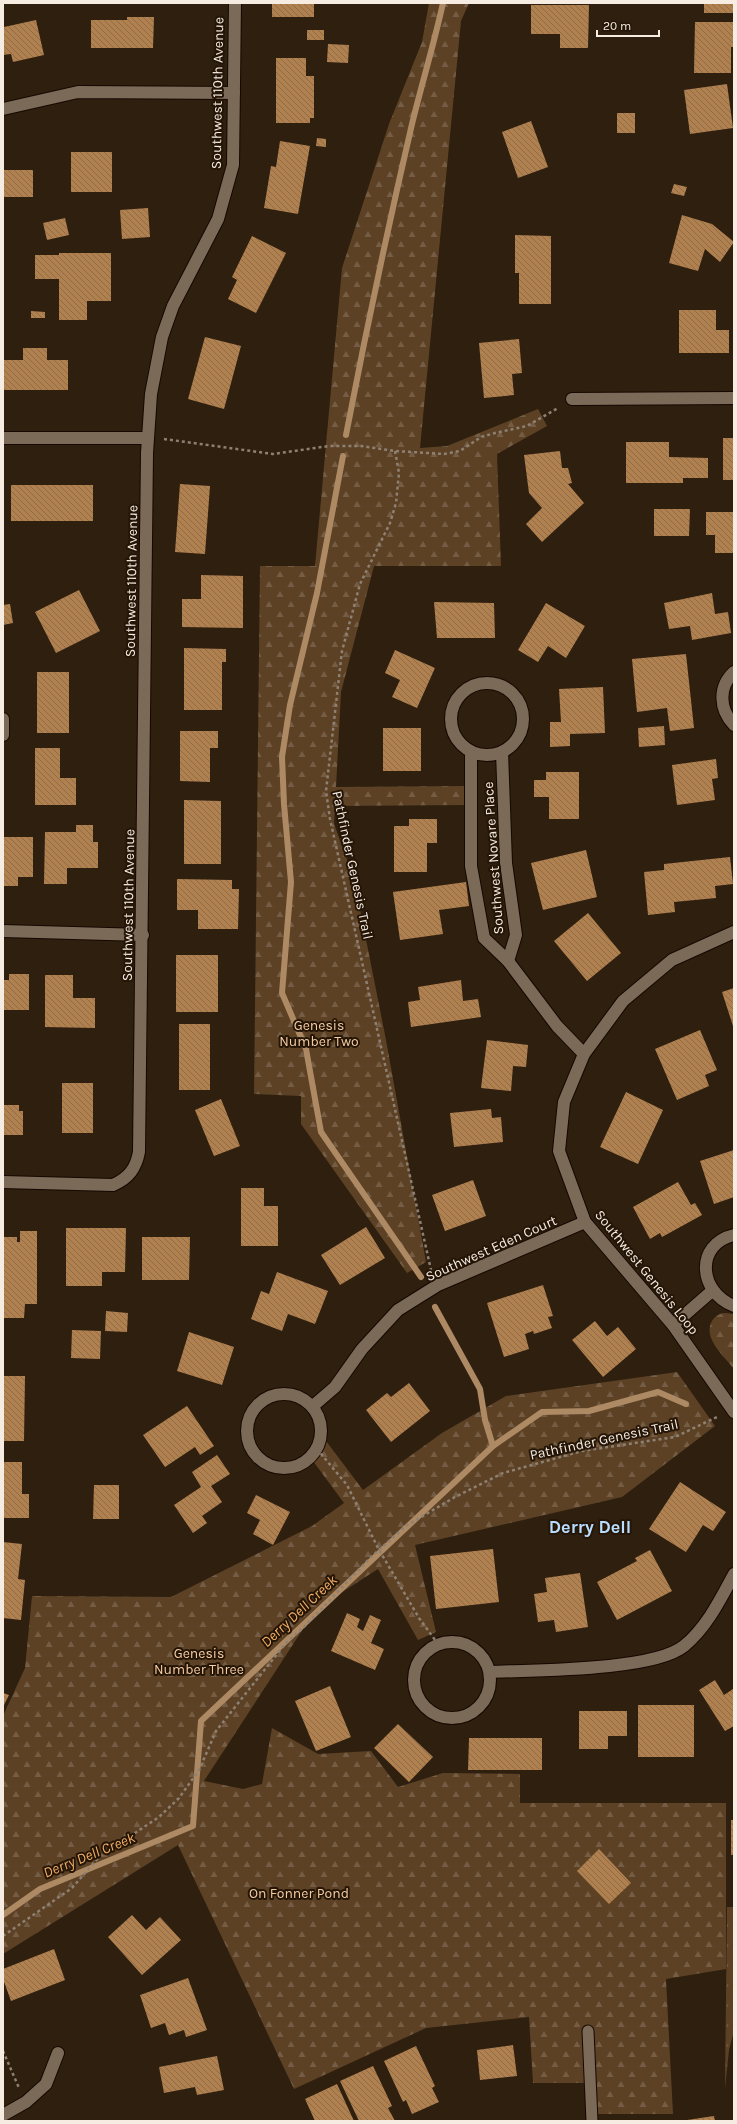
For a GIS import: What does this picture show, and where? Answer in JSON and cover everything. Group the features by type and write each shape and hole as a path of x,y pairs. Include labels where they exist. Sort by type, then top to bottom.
{"street":[{"name":"Southwest 110th Avenue","path":"3,1182 114,1185 123,1181 137,1164 139,1152 143,935 148,438 151,394 162,336 173,306 218,219 233,165 235,3"},
{"path":"3,109 78,92 234,93"},
{"path":"572,399 734,398"},
{"path":"3,438 148,438"},
{"path":"734,672 728,678 723,690 722,703 728,718 734,725"},
{"path":"488,682 500,684 511,691 519,700 523,712 524,724 520,736 512,746 502,752 482,755 471,752 461,745 454,735 451,723 451,711 456,699 464,690 476,684 488,682"},
{"path":"3,719 3,735"},
{"name":"Southwest Novare Place","path":"471,752 471,866 476,904 484,938 508,961 557,1026 584,1054"},
{"name":"Southwest Novare Place","path":"502,752 506,863 516,935 508,961"},
{"path":"3,931 143,935"},
{"name":"Southwest Genesis Loop","path":"734,932 672,960 623,1001 584,1054 564,1102 559,1151 585,1222 673,1324 734,1412"},
{"name":"Southwest Eden Court","path":"313,1406 335,1387 362,1349 398,1310 438,1285 585,1222"},
{"path":"734,1235 727,1236 714,1247 707,1259 706,1272 707,1282 712,1291 724,1302 734,1306"},
{"path":"673,1324 712,1291"},
{"path":"279,1393 301,1397 313,1406 321,1423 322,1435 317,1448 308,1460 294,1467 276,1468 262,1462 252,1451 246,1437 247,1422 253,1409 264,1398 279,1393"},
{"path":"490,1672 594,1667 639,1662 662,1657 682,1647 700,1632 734,1574"},
{"path":"459,1642 482,1656 490,1672 489,1688 484,1702 470,1714 451,1718 433,1713 421,1703 414,1686 414,1669 424,1653 438,1644 459,1642"},
{"path":"3,2115 26,2102 46,2084 58,2053"}],"lane":[{"path":"588,2031 592,2121"}],"path":[{"path":"148,438 273,454 330,446 361,446 395,451 444,454 454,453 481,438 507,429 527,426 540,420 572,399"},
{"name":"Pathfinder Genesis Trail","path":"395,451 399,472 396,503 390,523 360,584 342,651 326,790 330,819 387,1067 429,1262 438,1285"},
{"name":"Pathfinder Genesis Trail","path":"3,1936 72,1888 100,1857 159,1817 179,1798 199,1770 216,1731 285,1644 304,1627 378,1549 406,1526 455,1497 503,1473 582,1451 675,1437 711,1420"},
{"path":"317,1448 347,1485 378,1549 419,1618 438,1644"},
{"path":"3,2051 26,2102"}],"green space":[{"name":"Genesis Number Two","path":"429,3 469,3 461,21 420,448 447,446 538,409 547,426 497,454 501,566 374,566 341,692 336,787 466,786 465,805 335,806 334,824 354,879 386,1040 426,1262 407,1273 301,1124 301,1096 254,1094 260,566 315,566 342,268 389,124 422,42"},
{"path":"725,1313 734,1314 734,1369 720,1353 710,1334 710,1327 713,1319 718,1315"},
{"path":"677,1372 715,1426 622,1497 415,1545 436,1632 418,1640 378,1569 316,1609 204,1781 243,1789 262,1784 272,1728 318,1754 371,1751 398,1787 443,1773 520,1774 520,1803 726,1803 726,1969 666,1979 673,2114 597,2114 595,2083 533,2083 529,2017 426,2028 294,2089 178,1845 3,1954 3,1716 25,1668 32,1596 171,1597 312,1526 344,1503 313,1461 326,1441 363,1490 442,1433 506,1396"},
{"path":"727,1907 734,1907 734,2031 729,2050 725,2088"}],"building":[{"path":"272,3 314,3 314,17 272,17"},
{"path":"704,3 734,3 734,13 704,13"},
{"path":"531,5 589,5 588,48 560,48 560,34 531,34"},
{"path":"127,17 154,17 153,48 91,48 91,20 127,20"},
{"path":"36,20 44,55 13,62 11,54 3,55 3,24 4,27"},
{"path":"695,22 734,22 734,47 731,47 731,73 694,73"},
{"path":"307,30 324,30 324,40 307,40"},
{"path":"328,44 349,45 348,63 327,62"},
{"path":"276,58 306,58 306,76 314,76 314,118 310,118 310,123 276,123"},
{"path":"727,84 733,128 690,134 684,90"},
{"path":"617,113 635,113 635,133 617,133"},
{"path":"531,121 548,167 518,178 502,132"},
{"path":"317,138 326,139 326,147 316,146"},
{"path":"280,141 310,146 298,214 264,208 271,166 276,167"},
{"path":"71,152 112,152 112,192 71,192"},
{"path":"3,170 33,170 33,197 3,197"},
{"path":"674,184 687,187 684,196 671,193"},
{"path":"148,208 150,237 122,239 120,210"},
{"path":"682,215 712,224 734,242 720,262 705,249 698,271 669,263"},
{"path":"65,218 69,235 47,240 43,223"},
{"path":"515,235 551,236 551,304 519,304 519,273 515,273"},
{"path":"252,236 286,253 256,313 228,299 237,280 232,277"},
{"path":"59,253 111,253 111,301 87,301 87,320 59,320 59,279 35,279 35,255 59,255"},
{"path":"679,310 716,310 716,330 729,330 729,353 679,353"},
{"path":"31,311 45,312 45,318 31,318"},
{"path":"205,337 241,346 224,409 188,399"},
{"path":"519,339 522,373 512,374 514,395 484,398 479,343"},
{"path":"23,348 47,348 47,360 68,360 68,390 3,390 3,360 23,360"},
{"path":"723,438 734,438 734,480 723,480"},
{"path":"626,442 669,442 669,457 708,458 708,478 683,478 683,483 626,483"},
{"path":"560,451 562,468 568,468 572,483 568,484 584,503 542,542 526,524 542,508 529,493 524,455"},
{"path":"180,484 210,486 205,554 175,552"},
{"path":"11,485 93,485 93,521 11,521"},
{"path":"654,509 690,509 689,536 654,536"},
{"path":"706,512 734,512 734,553 715,553 715,535 706,535"},
{"path":"201,575 243,576 243,628 182,627 182,599 201,599"},
{"path":"79,590 100,631 56,653 35,612"},
{"path":"712,593 715,614 728,612 731,633 692,640 690,626 669,629 664,603"},
{"path":"434,602 494,603 495,638 437,638"},
{"path":"546,603 585,626 566,658 548,646 538,662 518,650"},
{"path":"10,604 13,623 3,625 3,605"},
{"path":"184,648 226,649 226,662 222,662 222,710 184,710"},
{"path":"395,650 435,668 417,708 392,697 400,680 385,673"},
{"path":"686,654 694,728 670,731 667,708 637,712 632,659"},
{"path":"37,672 69,672 69,733 37,733"},
{"path":"603,687 605,733 570,734 570,746 550,747 550,722 561,722 559,689"},
{"path":"664,726 665,745 639,747 638,728"},
{"path":"383,728 421,728 421,771 383,771"},
{"path":"180,731 218,731 218,748 210,748 210,782 180,781"},
{"path":"35,748 60,748 60,778 76,778 76,805 35,805"},
{"path":"716,759 718,778 712,779 715,800 677,805 672,765"},
{"path":"546,772 579,772 579,819 549,819 549,797 534,797 534,780 546,780"},
{"path":"184,800 221,801 221,864 184,864"},
{"path":"409,819 437,819 437,843 427,843 427,872 394,872 394,826 409,826"},
{"path":"76,825 93,825 93,842 98,842 98,868 67,868 67,884 44,884 45,832 76,832"},
{"path":"3,837 33,837 33,877 18,877 18,886 3,886"},
{"path":"586,850 597,897 543,910 531,863"},
{"path":"730,857 733,884 715,886 716,898 674,902 675,912 648,915 644,872 664,870 664,864"},
{"path":"177,879 232,880 232,889 239,889 238,929 198,929 198,910 177,910"},
{"path":"466,882 469,906 439,910 443,934 400,940 393,892"},
{"path":"588,913 621,953 587,981 554,941"},
{"path":"176,955 218,955 218,1012 176,1012"},
{"path":"9,974 29,974 29,1010 3,1010 3,980 9,980"},
{"path":"45,975 73,975 73,998 95,998 95,1028 45,1027"},
{"path":"461,980 463,1001 478,999 481,1017 411,1027 408,1002 420,1000 418,987"},
{"path":"734,988 734,1029 722,992"},
{"path":"179,1024 210,1024 210,1090 179,1090"},
{"path":"700,1030 717,1070 705,1075 709,1086 677,1100 655,1049"},
{"path":"487,1040 528,1045 526,1067 513,1066 511,1091 481,1088"},
{"path":"62,1083 93,1083 93,1133 62,1133"},
{"path":"626,1092 663,1110 638,1164 600,1147"},
{"path":"221,1099 240,1146 214,1156 195,1110"},
{"path":"3,1105 19,1105 19,1111 23,1111 23,1135 3,1135"},
{"path":"491,1109 492,1118 501,1117 503,1142 454,1147 450,1113"},
{"path":"734,1150 734,1197 714,1204 700,1161"},
{"path":"473,1180 486,1216 445,1231 432,1195"},
{"path":"678,1182 691,1205 695,1203 702,1215 662,1237 660,1233 650,1239 633,1207"},
{"path":"241,1188 264,1188 264,1206 278,1206 278,1246 241,1246"},
{"path":"366,1227 385,1258 340,1285 321,1255"},
{"path":"66,1228 126,1228 125,1272 102,1272 102,1286 66,1286"},
{"path":"20,1231 37,1231 37,1304 25,1304 24,1318 3,1318 3,1237 17,1237 17,1242 20,1242"},
{"path":"142,1237 190,1237 189,1280 142,1280"},
{"path":"277,1272 328,1291 315,1324 288,1314 282,1331 251,1319 261,1291 269,1294"},
{"path":"543,1285 553,1316 548,1317 552,1328 534,1334 533,1331 525,1334 529,1349 504,1357 487,1303"},
{"path":"106,1311 128,1313 127,1332 105,1331"},
{"path":"595,1321 607,1336 618,1327 636,1349 603,1377 572,1340"},
{"path":"72,1330 101,1331 100,1359 71,1358"},
{"path":"189,1332 234,1347 222,1385 177,1371"},
{"path":"3,1376 25,1376 24,1441 3,1441"},
{"path":"409,1383 430,1411 391,1442 366,1410 387,1393 391,1397"},
{"path":"187,1406 214,1446 200,1455 195,1447 165,1467 143,1435"},
{"path":"217,1455 230,1474 211,1486 222,1502 202,1516 207,1523 193,1533 174,1505 201,1487 192,1472"},
{"path":"3,1462 22,1462 22,1494 29,1494 29,1518 3,1518"},
{"path":"680,1482 726,1512 713,1531 703,1525 686,1552 649,1529"},
{"path":"94,1485 119,1485 119,1519 93,1519"},
{"path":"256,1495 290,1512 273,1545 253,1534 260,1520 247,1513"},
{"path":"3,1542 22,1544 18,1579 25,1580 21,1620 3,1618"},
{"path":"493,1549 499,1602 436,1609 430,1556"},
{"path":"650,1550 672,1591 617,1620 597,1582 637,1561 635,1558"},
{"path":"580,1573 588,1627 556,1632 554,1620 538,1622 534,1594 547,1592 545,1578"},
{"path":"347,1613 360,1619 357,1627 363,1631 370,1615 381,1620 371,1643 384,1649 375,1670 331,1651"},
{"path":"715,1680 724,1695 733,1689 734,1691 734,1726 725,1731 699,1690"},
{"path":"330,1686 351,1737 316,1751 295,1701"},
{"path":"3,1693 9,1695 3,1707"},
{"path":"638,1705 694,1705 694,1757 638,1757"},
{"path":"579,1711 627,1711 627,1736 608,1736 608,1749 579,1749"},
{"path":"398,1724 433,1757 409,1782 374,1748"},
{"path":"469,1738 542,1738 542,1770 468,1770"},
{"path":"731,1820 734,1820 734,1855 731,1855"},
{"path":"599,1849 631,1883 609,1904 577,1871"},
{"path":"132,1915 146,1930 160,1917 181,1940 142,1975 108,1937"},
{"path":"54,1949 65,1980 11,2001 3,1979 3,1969"},
{"path":"188,1978 207,2030 186,2037 184,2030 169,2035 165,2023 151,2028 140,1995"},
{"path":"513,2045 517,2076 480,2080 477,2050"},
{"path":"416,2046 435,2086 432,2088 439,2102 412,2114 406,2100 403,2102 384,2061"},
{"path":"217,2056 224,2090 197,2095 195,2087 164,2093 159,2067"},
{"path":"373,2066 392,2106 388,2108 395,2121 359,2121 340,2081"},
{"path":"337,2084 354,2121 315,2121 305,2099"},
{"path":"714,2116 715,2121 687,2121 687,2120"}],"waterway":[{"path":"346,435 394,201 443,3"},
{"path":"343,456 317,593 290,705 282,757 284,804 291,882 282,993 306,1049 321,1132 421,1277"},
{"path":"435,1307 480,1389 485,1420 493,1446"},
{"name":"Derry Dell Creek","path":"3,1915 40,1889 193,1826 201,1721 493,1446 542,1412 589,1411 658,1392 686,1404"}],"district":[{"name":"Derry Dell","path":"590,1527"}],"park label":[{"name":"Genesis Number Three","path":"199,1662"},
{"name":"On Fonner Pond","path":"299,1893"}]}
